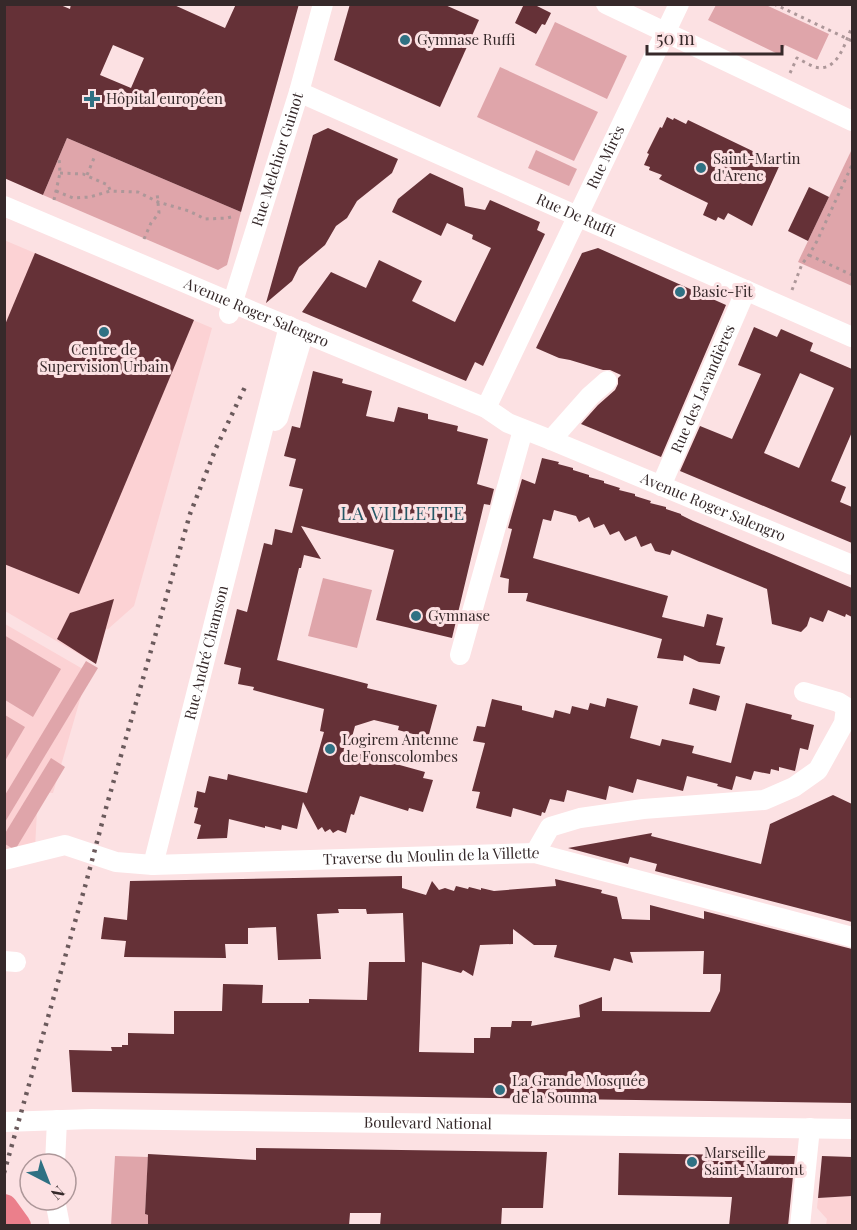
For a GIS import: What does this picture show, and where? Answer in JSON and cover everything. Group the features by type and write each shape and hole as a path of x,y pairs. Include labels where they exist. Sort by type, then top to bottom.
{"highway":[{"path":"4,1208 17,1226"}],"street":[{"name":"Rue Melchior Guinot","path":"232,308 324,4"},
{"path":"606,4 852,121"},
{"name":"Rue Mirès","path":"486,408 678,4"},
{"name":"Rue De Ruffi","path":"299,92 852,337"},
{"name":"Avenue Roger Salengro","path":"4,206 232,308"},
{"name":"Avenue Roger Salengro","path":"4,218 232,308 261,315 294,335 483,420 516,427 551,440 852,565"},
{"name":"Rue des Lavandières","path":"661,486 746,290"},
{"name":"Avenue Roger Salengro","path":"294,335 486,408 516,427"},
{"name":"Rue André Chamson","path":"153,865 261,440 278,418 294,335"},
{"path":"551,440 590,396 607,381"},
{"path":"460,655 516,427"},
{"path":"535,853 550,827 580,818 643,809 764,800 794,787 818,770 844,723 846,707 838,702 804,692"},
{"name":"Traverse du Moulin de la Villette","path":"4,860 65,845 116,862 153,865 535,853 852,937"},
{"name":"Boulevard National","path":"4,1122 92,1119 852,1129"},
{"path":"56,1152 57,1120"},
{"path":"800,1226 810,1128"}],"path":[{"path":"774,4 852,41"},
{"path":"797,58 816,68 829,66 837,61 852,27"},
{"path":"54,200 60,173 59,157"},
{"path":"87,176 94,158"},
{"path":"786,307 802,264 809,255 851,173 852,165"},
{"path":"60,173 83,174 108,185 110,191"},
{"path":"56,191 74,198 110,191 138,192 205,219 234,216"},
{"path":"144,239 151,223 159,213 157,192"},
{"path":"809,255 852,275"}],"shaded area":[{"path":"760,4 829,34 817,60 785,45 780,55 708,20 716,5"},
{"path":"555,22 627,56 607,99 535,65"},
{"path":"500,67 598,112 574,161 477,117"},
{"path":"67,138 241,212 227,265 218,270 43,195"},
{"path":"852,149 852,286 798,262"},
{"path":"536,150 577,169 569,186 528,168"},
{"path":"4,240 212,328 134,606 106,629 96,664 5,611"},
{"path":"323,578 372,590 357,648 308,636"},
{"path":"5,624 88,672 53,793 38,792 35,848 5,855"},
{"path":"4,635 61,669 33,717 5,700"},
{"path":"86,661 98,668 5,822 5,795"},
{"path":"5,715 25,727 5,761"},
{"path":"51,758 65,767 15,850 5,844 4,835"},
{"path":"115,1156 148,1157 145,1214 148,1215 148,1225 111,1226"},
{"path":"852,1196 852,1225 826,1225 827,1219 817,1208 818,1198"}],"building":[{"name":"Hôpital européen","path":"4,4 58,4 70,9 71,4 172,4 225,28 236,4 299,4 241,212 67,138 43,195 4,178","holes":["113,45 144,58 131,88 100,75"]},
{"name":"Gymnase Ruffi","path":"350,4 443,4 479,20 440,107 334,60"},
{"path":"524,4 533,4 551,13 545,25 542,24 536,34 515,23"},
{"name":"Saint-Martin d'Arenc","path":"667,117 686,124 688,120 765,157 766,153 782,160 752,226 728,213 724,220 718,217 716,221 703,215 708,203 659,179 662,175 649,170 650,167 644,165 649,154 647,153"},
{"path":"328,128 398,159 392,173 357,201 347,218 336,226 325,245 299,267 292,281 266,303 313,135"},
{"path":"430,173 463,188 465,206 485,210 490,200 540,222 537,230 545,234 483,366 475,362 466,381 302,312 331,272 366,288 379,260 422,281 412,301 455,322 491,248 472,239 473,235 447,223 441,236 392,212 398,199"},
{"path":"809,187 829,197 808,241 788,231"},
{"path":"598,248 726,305 661,457 581,424 615,390 621,375 610,370 559,358 536,348 582,253"},
{"path":"35,253 194,320 79,594 4,564 4,327"},
{"path":"754,327 777,337 781,329 813,343 810,351 852,369 852,432 831,481 846,487 840,502 852,507 852,543 680,471 700,426 732,439 761,374 738,365","holes":["800,373 834,388 799,468 764,453"]},
{"path":"313,371 343,379 342,383 372,391 366,416 394,422 398,407 428,414 428,419 458,426 457,431 488,439 477,484 494,489 490,505 484,504 452,638 376,620 394,550 301,526 321,559 304,555 277,660 368,684 367,688 437,705 428,738 398,730 399,726 374,720 355,726 349,748 349,751 425,772 423,778 433,780 423,812 409,808 408,811 360,796 354,815 351,814 346,833 338,830 333,833 330,829 325,832 322,827 318,830 303,802 297,829 282,825 281,830 265,826 265,828 229,819 227,838 197,839 201,825 194,823 198,808 194,807 197,791 205,793 209,776 227,780 228,774 307,793 324,732 320,731 324,709 238,684 241,668 224,664 237,609 247,612 264,543 272,545 275,529 292,533 303,489 289,486 296,459 284,456 292,426 300,428"},
{"path":"542,458 559,462 558,464 604,481 604,483 620,488 619,490 635,494 635,496 651,501 650,503 666,507 693,521 852,588 852,617 846,614 845,617 828,610 823,622 810,617 807,626 801,632 772,624 767,589 672,550 670,555 655,551 651,543 641,547 636,536 625,541 619,531 610,535 604,524 594,528 589,517 579,522 576,516 554,510 551,521 543,519 533,558 668,596 662,617 704,627 707,614 723,618 716,645 725,647 720,664 699,662 684,655 683,661 657,658 662,639 526,601 528,593 508,593 509,579 500,577 512,529 508,528 522,479 535,484"},
{"path":"114,599 96,664 57,639 70,613"},
{"path":"693,688 720,696 716,711 689,704"},
{"path":"607,698 638,706 630,738 660,746 662,739 694,746 692,753 731,763 746,703 792,715 791,719 814,725 808,750 800,748 795,771 779,767 779,771 771,769 770,774 754,771 751,780 736,776 732,790 687,776 683,791 637,779 633,793 609,786 606,800 567,790 564,802 550,799 545,813 542,812 541,816 513,808 511,817 476,808 480,792 472,791 485,743 473,741 477,726 485,727 492,699 522,706 522,710 553,718 555,710 570,714 572,706 588,710 590,703 605,707"},
{"path":"833,795 852,804 852,922 655,871 657,864 630,857 628,864 568,848 652,833 651,836 761,864 770,824"},
{"path":"402,876 402,888 426,895 432,881 439,890 445,888 454,891 456,886 494,891 556,886 555,879 602,890 601,893 617,897 622,919 650,920 650,905 704,919 704,911 852,949 852,1103 72,1092 69,1050 112,1051 111,1047 128,1045 128,1033 174,1034 174,1011 222,1011 223,984 263,985 262,1003 309,1003 309,999 367,1000 369,962 405,962 403,913 367,914 366,909 338,909 339,913 317,914 321,959 278,960 276,927 248,928 248,944 225,944 226,958 124,957 126,941 101,939 104,917 127,920 130,881","holes":["513,929 534,945 557,945 554,957 610,971 614,958 633,963 630,952 704,951 703,974 721,974 720,991 710,1012 602,1011 602,997 579,1005 580,1017 531,1026 532,1021 512,1021 511,1027 491,1027 490,1038 474,1038 474,1053 419,1052 422,962 461,973 463,970 473,976 480,945 513,944"]},
{"path":"256,1148 547,1152 543,1208 502,1208 501,1226 380,1226 381,1213 350,1213 349,1226 148,1226 148,1215 145,1214 148,1154 256,1160"},
{"path":"619,1153 795,1156 788,1226 729,1226 732,1197 618,1195"},
{"path":"822,1156 852,1157 852,1196 818,1198"}],"railway":[{"path":"4,1173 190,514 216,448 245,387"}],"place":[{"name":"Gymnase Ruffi","path":"405,40"},
{"name":"Hôpital européen","path":"92,99"},
{"name":"Saint-Martin d'Arenc","path":"701,168"},
{"name":"Basic-Fit","path":"680,292"},
{"name":"Centre de Supervision Urbain","path":"104,332"},
{"name":"Gymnase","path":"416,616"},
{"name":"Logirem Antenne de Fonscolombes","path":"330,749"},
{"name":"La Grande Mosquée de la Sounna","path":"500,1090"},
{"name":"Marseille Saint-Mauront","path":"692,1162"}],"district":[{"name":"LA VILLETTE","path":"403,514"}]}
